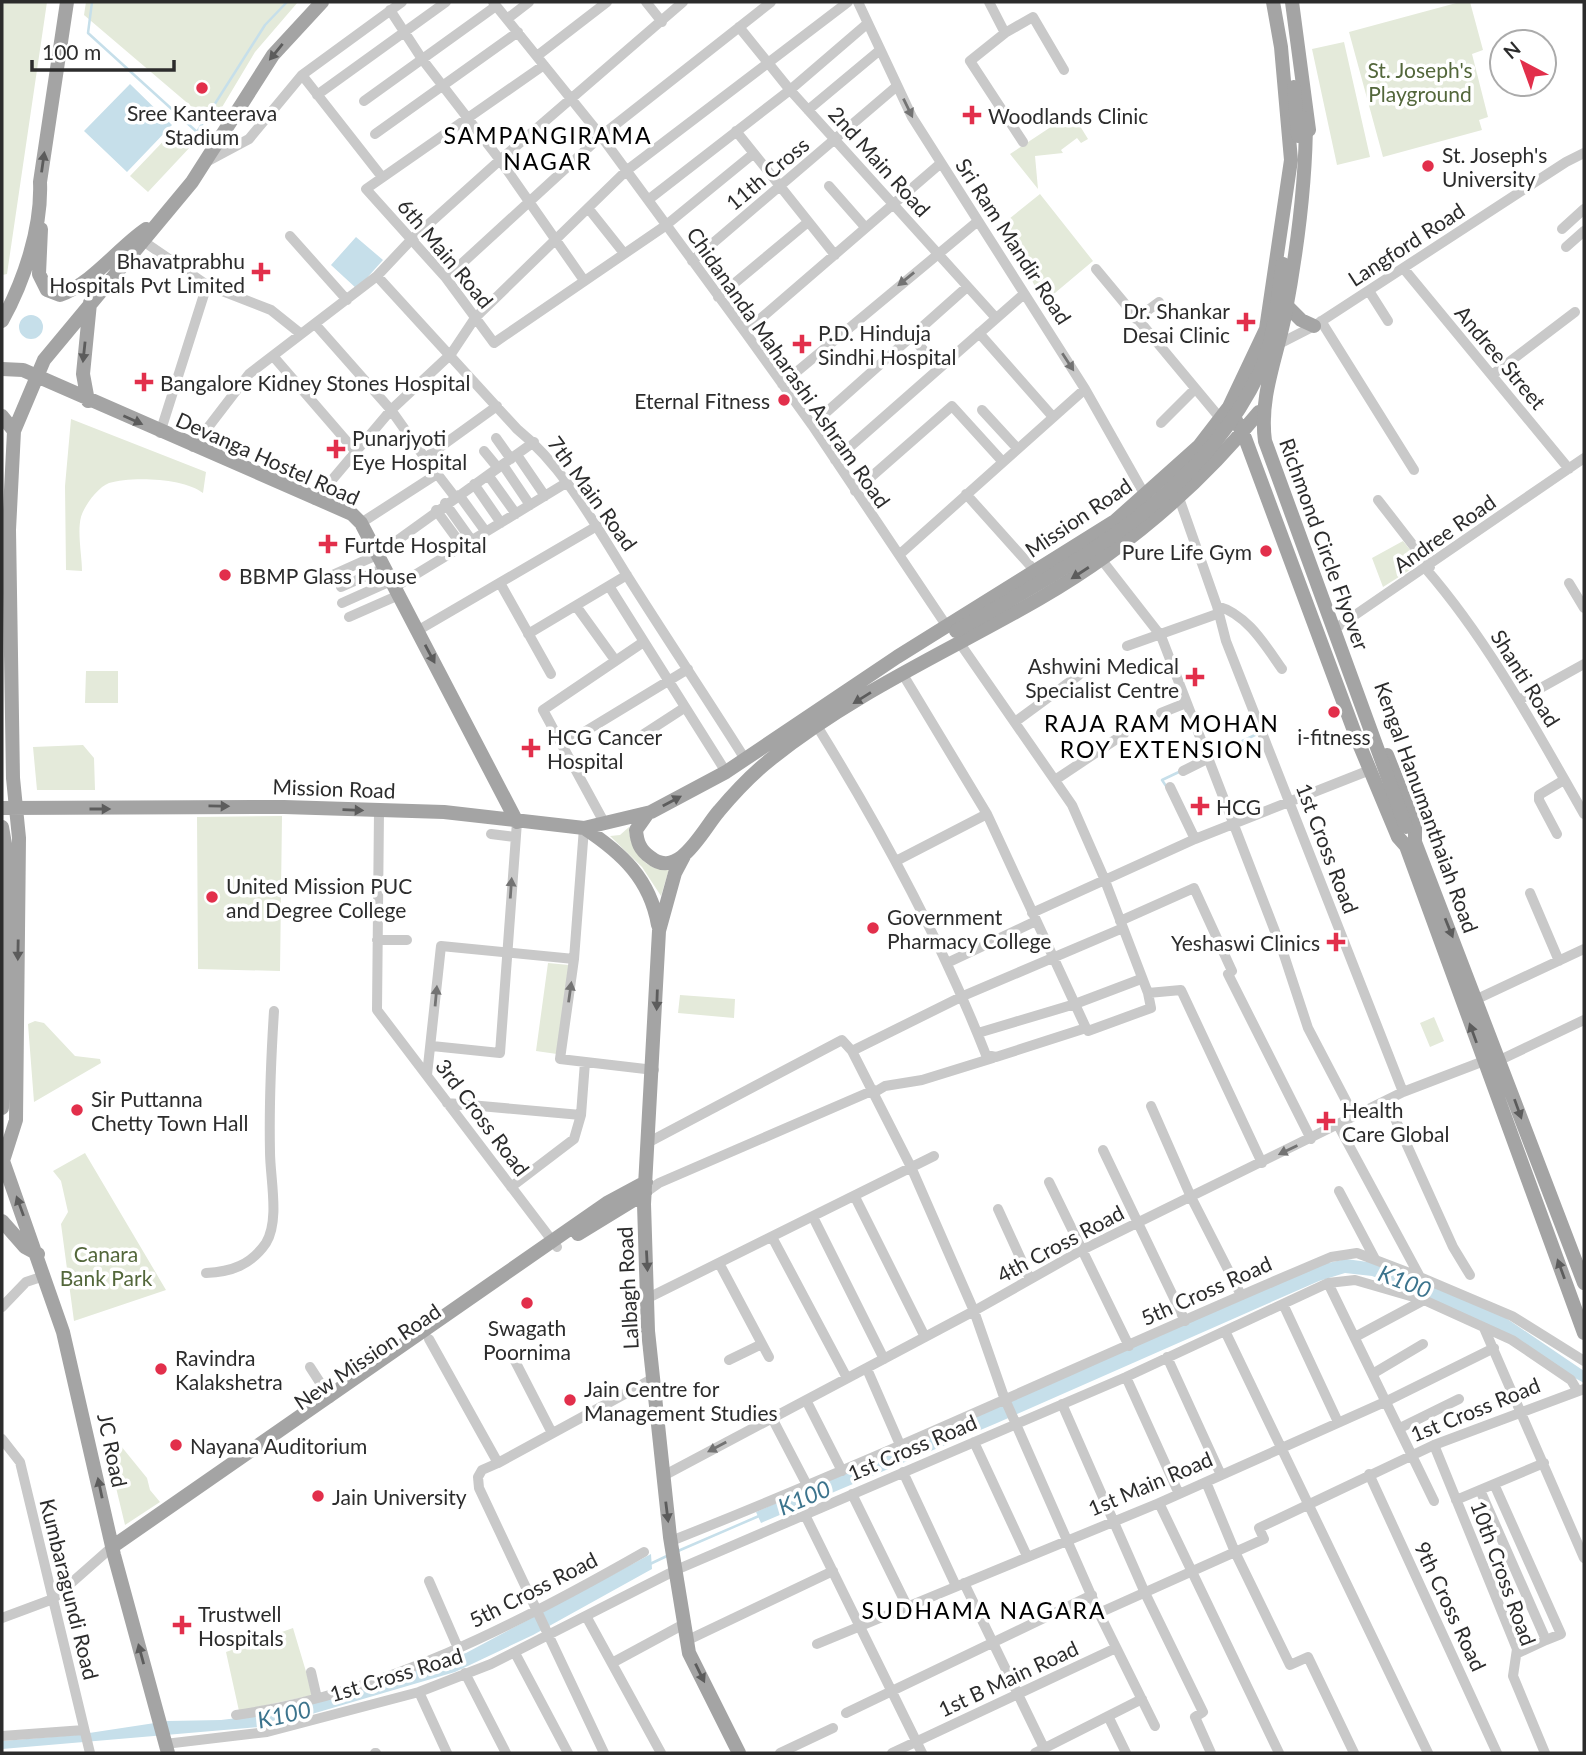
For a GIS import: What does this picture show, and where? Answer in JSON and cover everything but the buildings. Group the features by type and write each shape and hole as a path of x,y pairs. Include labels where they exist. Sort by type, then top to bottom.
{"main road":[{"path":"67,2 40,182 39,274 47,290 60,295 80,285 124,244 162,218"},
{"name":"JC Road","path":"166,1745 110,1552 78,1391 38,1254 3,1161 16,1111 17,808 13,778 5,542 14,431 35,376 90,302 205,163 273,55 322,2"},
{"name":"Mission Road","path":"685,854 743,785 772,758 817,726 902,673 1036,572 1115,521 1146,497 1199,446 1228,408 1266,329 1291,160 1275,2"},
{"name":"Richmond Circle Flyover","path":"1275,2 1294,87 1298,146 1272,332 1260,371 1256,432 1261,453 1410,844"},
{"name":"Richmond Circle Flyover","path":"1286,2 1302,84 1306,145 1287,303 1265,391 1265,441 1404,828"},
{"path":"1228,408 1259,412 1283,344 1289,308 1310,144 1292,2"},
{"path":"2,321 19,284 41,206"},
{"path":"88,401 83,374 90,302"},
{"path":"1289,308 1301,320 1318,323"},
{"name":"Devanga Hostel Road","path":"2,369 23,370 193,447 352,514 361,523 517,822"},
{"name":"Richmond Circle Flyover","path":"930,636 945,637 954,633 1046,579 1133,523 1154,505 1226,428 1260,371"},
{"name":"Kengal Hanumanthaiah Road","path":"1228,408 1243,433 1370,770 1398,837 1410,844 1477,999 1584,1283"},
{"name":"Mission Road","path":"954,633 1039,599 1101,559 1179,498 1243,433 1259,412"},
{"name":"Kengal Hanumanthaiah Road","path":"1259,412 1415,827 1410,844 1484,1061 1584,1333"},
{"path":"2,416 14,431"},
{"name":"Mission Road","path":"2,808 208,805 444,812 584,828 648,813 726,772 930,636"},
{"path":"648,813 636,830 642,851 658,864 666,865 685,854"},
{"path":"2,827 8,861 2,1108"},
{"path":"584,828 614,847 644,882 654,902 659,931"},
{"name":"Lalbagh Road","path":"685,854 675,873 659,931 646,1187 648,1298 663,1476 690,1653 739,1753"},
{"name":"New Mission Road","path":"110,1552 332,1401 429,1339 554,1244 646,1187"},
{"path":"2,1221 25,1247 38,1254"},
{"path":"332,1401 554,1244"}],"street":[{"path":"205,163 249,139 302,75 402,2"},
{"path":"317,95 446,2"},
{"path":"507,19 529,2"},
{"path":"302,75 382,177 467,119 541,61 607,2"},
{"path":"646,2 662,22"},
{"path":"193,447 249,374 377,276 411,240 570,97 683,2"},
{"path":"446,278 601,136 771,2"},
{"path":"315,500 391,410 451,354 475,318 626,171 848,2"},
{"name":"Sri Ram Mandir Road","path":"858,2 912,117 1085,389 1146,497"},
{"path":"989,2 1005,33"},
{"path":"364,101 494,4"},
{"name":"Chidananda Maharashi Ashram Road","path":"494,4 601,136 745,332 812,425 1055,780 1072,806 1104,878 1147,993"},
{"path":"390,10 422,59 500,160 583,279 665,226 753,155"},
{"path":"1023,142 970,61 1005,33 1033,17 1064,70"},
{"path":"648,200 790,90 867,23"},
{"name":"2nd Main Road","path":"739,27 790,90 996,318"},
{"path":"375,134 518,32"},
{"path":"808,110 880,50"},
{"name":"11th Cross","path":"692,261 897,86"},
{"path":"736,131 835,255"},
{"name":"Langford Road","path":"1254,355 1283,344 1318,323 1566,162 1584,153"},
{"path":"745,332 891,203 941,163"},
{"name":"6th Main Road","path":"382,177 366,189 446,278 494,343 583,279"},
{"path":"829,186 865,227"},
{"path":"588,208 623,252"},
{"path":"1562,229 1584,209"},
{"path":"782,384 978,221"},
{"path":"718,297 808,222"},
{"path":"1566,247 1584,231"},
{"path":"290,236 347,300"},
{"path":"143,241 207,285 271,310 301,334"},
{"path":"1096,268 1195,389 1228,408"},
{"name":"Andree Street","path":"1404,269 1569,468"},
{"name":"7th Main Road","path":"377,276 497,406 534,442 597,526 745,759"},
{"path":"160,432 207,285"},
{"path":"812,425 913,338 967,287"},
{"path":"1369,291 1388,321"},
{"path":"835,460 1024,294"},
{"path":"1136,318 1159,302"},
{"path":"1492,375 1575,313"},
{"path":"1318,323 1415,470"},
{"path":"315,324 391,410 437,474 467,544"},
{"path":"979,333 1053,417"},
{"path":"913,338 939,368"},
{"path":"273,356 356,452"},
{"path":"899,555 1085,389"},
{"path":"1161,423 1195,389"},
{"path":"425,458 497,406"},
{"path":"855,491 952,406 1002,461"},
{"path":"982,410 1017,448"},
{"path":"496,438 516,514"},
{"path":"341,587 381,561 449,501 534,442"},
{"path":"484,451 545,496"},
{"name":"Andree Road","path":"1339,626 1428,568 1584,458"},
{"path":"503,464 530,505"},
{"path":"361,523 437,474"},
{"path":"474,484 501,523"},
{"path":"349,617 566,484"},
{"path":"966,494 1036,572"},
{"name":"1st Cross Road","path":"1179,498 1217,610 1403,1092"},
{"name":"Shanti Road","path":"1378,499 1459,608 1519,700 1584,814"},
{"path":"449,501 486,532"},
{"path":"417,631 597,526"},
{"path":"1101,559 1161,636 1232,826 1283,952 1308,1028 1354,1116"},
{"path":"328,577 381,561"},
{"path":"528,634 627,575"},
{"path":"500,583 551,674"},
{"path":"1569,583 1584,608"},
{"path":"608,586 726,772"},
{"path":"342,603 395,588"},
{"path":"576,606 614,660"},
{"path":"1128,646 1161,636 1217,610 1230,609 1256,633 1282,669"},
{"path":"605,824 544,710 642,643"},
{"path":"1519,700 1584,664"},
{"path":"576,737 688,669"},
{"path":"902,673 987,814 1088,1031 1151,1008 1147,993 1181,990 1262,1163"},
{"path":"1014,722 1079,675"},
{"path":"1161,713 1186,703"},
{"path":"644,734 684,708"},
{"path":"817,726 896,861 963,996 986,1055 996,1057"},
{"path":"1055,780 1124,734"},
{"path":"1183,771 1207,759"},
{"path":"947,963 1104,878 1370,770"},
{"path":"1556,834 1539,795 1564,779"},
{"path":"1170,787 1195,839"},
{"path":"379,811 377,940 407,940"},
{"path":"896,861 987,814"},
{"path":"432,1046 500,1053 517,822"},
{"path":"584,828 574,959 561,1059 654,1070"},
{"path":"491,834 515,837"},
{"path":"852,1051 963,996 1122,925 1194,888 1232,971 1228,974 1311,1139"},
{"path":"1530,893 1559,961"},
{"name":"3rd Cross Road","path":"377,940 377,1010 554,1244"},
{"path":"427,1075 441,946 574,959"},
{"path":"1477,999 1584,949"},
{"path":"978,1033 1075,1004 1141,979"},
{"path":"206,1273 231,1272 253,1258 267,1241 272,1214 270,1153 274,1011"},
{"path":"1500,1060 1584,1020"},
{"path":"646,1187 885,1086 922,1080 1086,1028"},
{"path":"649,1142 842,1041 852,1051 911,1167 974,1311 1005,1399 1116,1648 1155,1726"},
{"name":"4th Cross Road","path":"663,1476 974,1311 1082,1250 1403,1092 1484,1061"},
{"path":"511,1187 574,1139 581,1115 585,1062"},
{"path":"1387,1101 1453,1247 1470,1275"},
{"path":"447,1103 581,1115"},
{"path":"1152,1106 1191,1197 1241,1295"},
{"path":"1338,1125 1420,1277"},
{"path":"1103,1150 1185,1321"},
{"path":"648,1298 934,1156"},
{"path":"1049,1182 1129,1346"},
{"path":"1339,1191 1375,1259"},
{"path":"855,1196 925,1337"},
{"path":"998,1209 1030,1279"},
{"path":"813,1217 884,1359"},
{"path":"772,1237 847,1378"},
{"name":"5th Cross Road","path":"808,1487 1331,1257 1357,1253 1420,1277 1511,1316 1584,1361"},
{"path":"719,1264 769,1357"},
{"path":"2,1307 26,1282 44,1276"},
{"name":"1st Cross Road","path":"166,1745 267,1732 419,1692 466,1674 515,1653 546,1632 586,1616 675,1565 805,1514 974,1442 1015,1421 1126,1377 1328,1283 1355,1280 1436,1303 1512,1340 1571,1380 1581,1390 1519,1411 1369,1474 1259,1528 1264,1539 1100,1613"},
{"path":"1328,1283 1434,1501"},
{"path":"1436,1285 1436,1303"},
{"path":"1355,1337 1424,1300"},
{"path":"1283,1304 1338,1422"},
{"path":"1484,1328 1584,1558"},
{"path":"1225,1331 1428,1753"},
{"path":"429,1339 498,1463"},
{"path":"729,1360 762,1344"},
{"path":"1374,1373 1423,1344"},
{"name":"1st Main Road","path":"817,1644 1180,1494 1387,1401 1494,1348"},
{"path":"1167,1357 1222,1475"},
{"path":"515,1361 552,1433"},
{"path":"310,1367 332,1401"},
{"path":"867,1368 901,1447"},
{"path":"1126,1377 1180,1494"},
{"path":"604,1753 479,1488 478,1477 482,1470 654,1378"},
{"path":"1400,1428 1459,1399"},
{"path":"806,1400 842,1471"},
{"path":"1062,1404 1145,1593 1203,1712 1195,1717 1211,1753"},
{"path":"671,1541 808,1487 772,1418"},
{"name":"Kumbaragundi Road","path":"2,1439 20,1462 87,1740"},
{"path":"974,1442 1027,1556"},
{"name":"10th Cross Road","path":"1434,1445 1518,1653 1513,1676 1545,1753"},
{"path":"1456,1500 1544,1463"},
{"path":"903,1472 1016,1695 1039,1751 1142,1699"},
{"name":"9th Cross Road","path":"1369,1474 1497,1753"},
{"path":"1206,1482 1235,1552 1290,1665 1308,1657 1354,1753"},
{"path":"1494,1484 1561,1634 1518,1653"},
{"path":"1480,1490 1546,1640"},
{"path":"852,1494 907,1606"},
{"path":"1159,1503 1279,1753"},
{"path":"805,1514 922,1753"},
{"path":"2,1618 53,1599 110,1552"},
{"name":"5th Cross Road","path":"236,1715 284,1708 405,1671 538,1614 644,1552"},
{"path":"688,1640 833,1571"},
{"path":"429,1581 458,1648"},
{"path":"846,1713 1092,1595"},
{"path":"586,1616 661,1753"},
{"path":"612,1663 686,1623"},
{"name":"1st B Main Road","path":"892,1753 1116,1648"},
{"path":"515,1653 568,1753"},
{"path":"311,1672 317,1698"},
{"path":"466,1674 506,1753"},
{"path":"419,1692 447,1753"},
{"path":"1108,1716 1126,1753"},
{"path":"780,1753 833,1728"},
{"path":"2,1736 87,1740"}],"green space":[{"path":"2,2 47,2 7,274 2,275"},
{"name":"Sree Kanteerava Stadium","path":"86,2 298,2 255,52 212,124 84,15"},
{"name":"St. Joseph's Playground","path":"1460,2 1470,2 1483,50 1472,54 1488,117 1479,120 1482,130 1383,157 1349,32"},
{"path":"1344,42 1370,157 1337,165 1312,49"},
{"path":"1072,113 1088,139 1081,143 1077,138 1061,150 1063,153 1035,156 1038,189 1010,154"},
{"path":"175,129 192,145 148,192 130,176"},
{"path":"1040,194 1093,261 1043,303 1004,223"},
{"path":"71,419 206,472 203,493 184,484 144,479 109,483 100,488 88,502 81,517 82,571 66,570 65,486"},
{"path":"1403,541 1421,563 1383,587 1372,558"},
{"path":"86,671 118,671 118,703 85,703"},
{"path":"83,745 94,758 95,790 37,790 33,747"},
{"path":"282,816 280,971 198,969 197,817"},
{"path":"629,827 632,843 640,857 653,867 669,869 661,896 642,867 610,836 620,835"},
{"path":"548,963 569,965 557,1054 536,1051"},
{"path":"680,995 735,999 734,1018 678,1013"},
{"path":"1434,1017 1444,1041 1430,1047 1420,1023"},
{"path":"35,1021 44,1023 75,1056 100,1059 101,1063 34,1102 28,1024"},
{"name":"Canara Bank Park","path":"85,1153 166,1290 74,1321 61,1224 68,1212 61,1181 53,1171"},
{"path":"121,1446 147,1478 150,1490 160,1502 125,1525 107,1450"},
{"path":"293,1628 313,1695 239,1711 226,1652"}],"water":[{"path":"130,84 172,125 127,172 84,131"},
{"path":"356,237 383,260 357,289 331,265"},
{"path":"31,315 40,318 43,327 40,336 31,339 22,336 19,327 22,318"},
{"name":"K100","path":"1346,1259 1375,1263 1500,1314 1584,1371 1584,1383 1434,1300 1372,1276 1345,1273 1319,1281 997,1423 761,1523 756,1512 1319,1265"},
{"name":"K100","path":"651,1554 652,1569 533,1635 455,1672 271,1726 2,1749 2,1741 76,1735 168,1721 221,1720 286,1712 466,1653"}],"waterway":[{"path":"92,2 88,33 197,132 265,25 287,2"},
{"path":"1213,755 1255,735"},
{"path":"1166,786 1162,780 1181,771"},
{"name":"K100","path":"678,1551 759,1516"},
{"name":"K100","path":"650,1564 669,1555"}],"place":[{"name":"Sree Kanteerava Stadium","path":"202,88"},
{"name":"Woodlands Clinic","path":"972,115"},
{"name":"St. Joseph's University","path":"1428,166"},
{"name":"Bhavatprabhu Hospitals Pvt Limited","path":"261,272"},
{"name":"Dr. Shankar Desai Clinic","path":"1246,322"},
{"name":"P.D. Hinduja Sindhi Hospital","path":"802,344"},
{"name":"Bangalore Kidney Stones Hospital","path":"144,382"},
{"name":"Eternal Fitness","path":"784,400"},
{"name":"Punarjyoti Eye Hospital","path":"336,449"},
{"name":"Furtde Hospital","path":"328,544"},
{"name":"Pure Life Gym","path":"1266,551"},
{"name":"BBMP Glass House","path":"225,575"},
{"name":"Ashwini Medical Specialist Centre","path":"1195,677"},
{"name":"i-fitness","path":"1334,712"},
{"name":"HCG Cancer Hospital","path":"531,748"},
{"name":"HCG","path":"1200,806"},
{"name":"United Mission PUC and Degree College","path":"212,897"},
{"name":"Government Pharmacy College","path":"873,928"},
{"name":"Yeshaswi Clinics","path":"1336,942"},
{"name":"Sir Puttanna Chetty Town Hall","path":"77,1110"},
{"name":"Health Care Global","path":"1326,1121"},
{"name":"Swagath Poornima","path":"527,1303"},
{"name":"Ravindra Kalakshetra","path":"161,1369"},
{"name":"Jain Centre for Management Studies","path":"570,1400"},
{"name":"Nayana Auditorium","path":"176,1445"},
{"name":"Jain University","path":"318,1496"},
{"name":"Trustwell Hospitals","path":"182,1625"}],"district":[{"name":"SAMPANGIRAMA NAGAR","path":"548,148"},
{"name":"RAJA RAM MOHAN ROY EXTENSION","path":"1162,736"},
{"name":"SUDHAMA NAGARA","path":"984,1610"}]}
